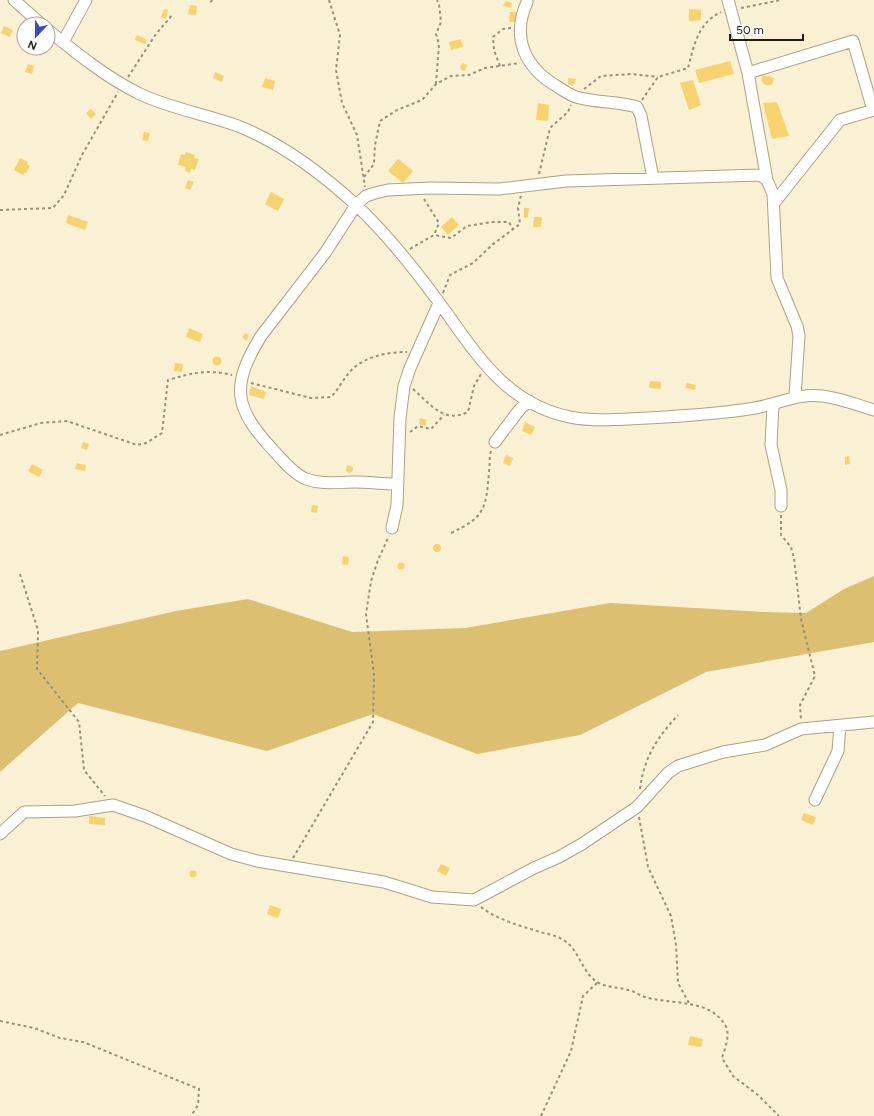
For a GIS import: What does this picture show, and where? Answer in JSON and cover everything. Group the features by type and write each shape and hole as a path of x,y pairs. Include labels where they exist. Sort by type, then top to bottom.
{"street":[{"path":"14,0 32,16"},
{"path":"63,42 86,0"},
{"path":"527,2 522,14 520,27 522,45 527,59 540,74 552,84 575,97 637,107 641,116 652,178"},
{"path":"729,5 748,73 767,180 774,203 777,278 797,326 799,336 795,396"},
{"path":"56,36 123,85 168,106 238,126 297,158 356,205 402,254 465,341 498,379 529,401 547,410 570,417 591,419 635,419 753,409 795,396 821,396 842,400 874,410"},
{"path":"748,73 853,41 874,110 840,120 774,203"},
{"path":"397,484 326,483 304,478 270,447 250,420 240,402 241,378 253,350 271,321 325,253 356,205 366,196 388,190 418,188 499,189 566,181 652,178 711,178 747,174 760,175 767,180"},
{"path":"392,528 397,505 400,418 404,386 439,304"},
{"path":"495,442 520,409 529,401"},
{"path":"773,404 771,445 781,490 781,506"},
{"path":"0,834 24,812 75,811 113,806 145,816 231,854 287,867 384,882 432,897 474,900 534,868 559,857 637,807 668,773 678,766 723,752 765,745 801,729 874,722"},
{"path":"815,800 838,751 840,726"}],"path":[{"path":"329,0 340,35 336,70 342,103 357,135 366,196"},
{"path":"436,84 439,44 436,34 441,22 439,4 437,0"},
{"path":"637,107 658,77 688,68 695,42 702,26 729,5 781,0"},
{"path":"0,210 53,208 64,195 82,155 123,85 156,34 173,14"},
{"path":"500,66 494,50 493,37 503,29 520,27"},
{"path":"364,177 374,164 375,145 380,121 397,110 422,100 436,84 452,76 470,75 485,68 520,63 527,59"},
{"path":"439,304 450,276 473,263 520,224 518,208 523,186"},
{"path":"402,254 434,235 439,223 418,188"},
{"path":"434,235 451,238 466,226 492,222 509,222 513,229"},
{"path":"0,435 41,423 67,421 137,445 142,444 162,433 168,380 195,372 225,373 273,389 311,398 324,398 331,397 357,364 372,358 396,352 418,353"},
{"path":"404,386 412,389 444,415 451,417 468,412 474,386 486,366"},
{"path":"400,439 418,426 431,429 444,415"},
{"path":"451,533 471,523 482,512 489,478 490,453 495,442"},
{"path":"781,506 781,534 791,547 794,558 801,619 815,676 800,704 801,729"},
{"path":"287,867 373,722 374,674 366,614 371,581 378,560 392,528"},
{"path":"20,574 38,630 37,669 79,722 84,770 113,806"},
{"path":"678,716 655,742 644,766 637,807 648,867 671,916 676,945 678,983 689,1004"},
{"path":"474,900 490,913 535,931 546,932 566,941 588,975 598,982 615,989 628,990 645,997 689,1004 712,1010 726,1026 727,1041 722,1058 733,1076 758,1095 779,1116"},
{"path":"541,1116 571,1052 583,996 598,982"},
{"path":"0,1021 34,1028 60,1038 83,1042 199,1089 198,1105 191,1116"}],"shaded area":[{"path":"874,576 874,642 706,672 580,735 477,754 373,714 267,751 78,703 0,772 0,651 176,611 248,599 352,632 465,628 610,603 806,613 844,589"}],"building":[{"path":"506,1 512,3 511,8 503,6"},
{"path":"190,5 197,6 196,15 188,14"},
{"path":"164,9 168,10 166,19 161,17"},
{"path":"689,9 701,10 701,20 689,21"},
{"path":"510,12 520,12 519,22 509,22"},
{"path":"4,26 13,30 10,37 1,33"},
{"path":"137,35 147,40 145,44 135,40"},
{"path":"461,39 463,47 451,50 449,42"},
{"path":"730,61 734,74 699,83 695,70"},
{"path":"463,63 467,65 465,71 461,70 460,66"},
{"path":"28,64 34,66 32,74 25,72"},
{"path":"215,72 224,76 222,82 213,78"},
{"path":"763,75 774,78 772,85 765,85 761,80"},
{"path":"265,78 275,81 273,90 262,87"},
{"path":"568,78 576,79 574,86 568,84"},
{"path":"693,80 701,105 689,110 680,83"},
{"path":"777,102 789,136 772,139 763,103"},
{"path":"538,103 549,105 548,121 536,120"},
{"path":"91,109 96,114 91,119 86,113"},
{"path":"144,132 150,133 148,141 142,140"},
{"path":"186,152 195,155 194,158 199,159 195,170 191,169 190,173 185,171 186,167 178,165 181,154 185,155"},
{"path":"20,158 28,162 27,164 30,166 23,175 14,170"},
{"path":"398,159 413,171 403,183 388,171"},
{"path":"188,180 194,182 190,190 185,188"},
{"path":"271,192 284,199 278,211 265,204"},
{"path":"524,208 529,208 528,217 524,218"},
{"path":"68,215 88,222 85,230 66,223"},
{"path":"452,217 459,225 448,235 441,227"},
{"path":"534,217 542,217 541,227 533,227"},
{"path":"189,328 203,334 200,342 186,337"},
{"path":"246,333 249,336 246,341 242,337"},
{"path":"217,356 222,361 217,366 212,361"},
{"path":"175,363 183,364 182,372 174,371"},
{"path":"650,381 661,382 661,389 649,388"},
{"path":"687,383 696,385 695,390 685,388"},
{"path":"251,386 266,392 264,399 249,395"},
{"path":"420,418 427,420 425,426 419,424"},
{"path":"525,422 535,427 531,435 522,431"},
{"path":"83,442 89,444 87,450 81,448"},
{"path":"506,455 513,458 510,466 503,463"},
{"path":"849,456 850,464 845,465 845,457"},
{"path":"77,463 86,465 85,471 75,469"},
{"path":"32,464 43,470 39,477 28,471"},
{"path":"347,465 353,467 353,471 349,473 346,471"},
{"path":"312,505 318,506 317,513 311,512"},
{"path":"437,544 440,545 440,551 437,552 434,551 433,548 434,545"},
{"path":"343,556 349,557 348,565 342,564"},
{"path":"401,562 404,563 404,569 401,570 398,569 397,566 398,563"},
{"path":"804,813 816,817 813,825 801,820"},
{"path":"89,816 105,818 105,825 89,824"},
{"path":"441,864 450,868 446,876 437,871"},
{"path":"193,870 196,871 196,877 193,878 190,877 189,874 190,871"},
{"path":"270,905 281,909 278,918 267,914"},
{"path":"690,1036 703,1039 701,1047 688,1045"}]}
